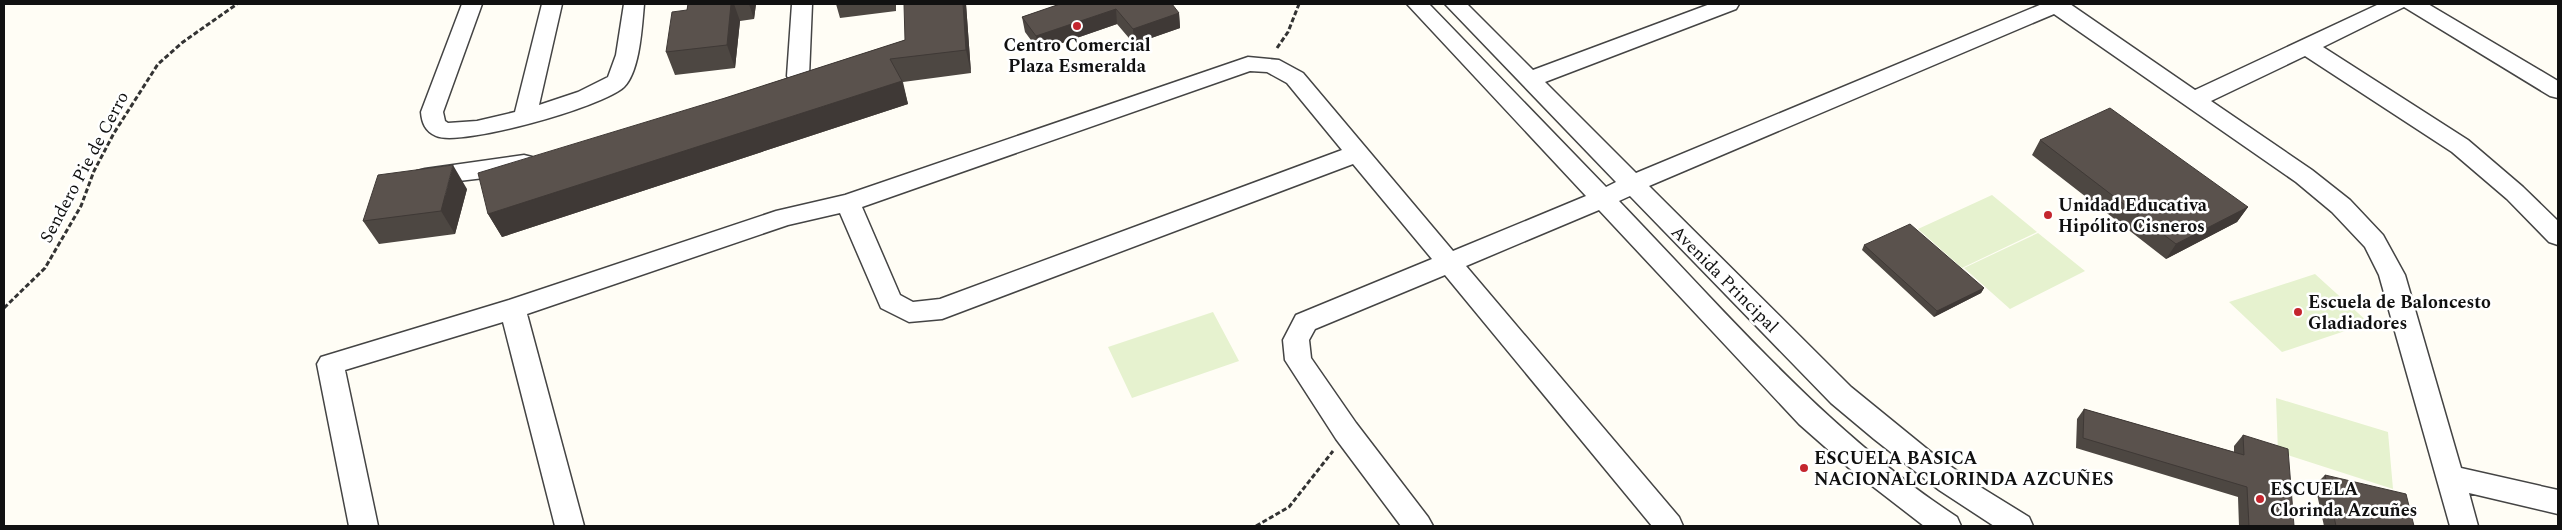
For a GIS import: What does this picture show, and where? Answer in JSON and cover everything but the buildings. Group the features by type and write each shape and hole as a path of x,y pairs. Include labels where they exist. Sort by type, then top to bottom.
{"street":[{"path":"472,4 432,112 434,124 444,132 462,131 525,117 596,94 615,83 623,70 634,4"},
{"path":"525,117 552,4"},
{"path":"798,76 802,4"},
{"name":"Avenida Principal","path":"1417,4 1809,416 1858,460 1918,508 1947,526"},
{"name":"Avenida Principal","path":"1455,4 1841,395 1905,449 1994,512 2019,526"},
{"path":"1530,79 1729,4"},
{"path":"1418,526 1346,431 1298,360 1296,340 1305,322 1604,199 1632,184 2057,4 2304,176 2341,206 2374,240 2392,275 2464,526"},
{"path":"2194,100 2396,4"},
{"path":"2414,4 2558,90"},
{"path":"2307,46 2460,146 2515,193 2558,236"},
{"path":"363,526 330,364 512,309 785,216 848,203 1248,64 1271,65 1295,78 1669,526"},
{"path":"848,203 890,301 909,312 942,309 1358,154"},
{"path":"407,179 484,170 518,164 546,156"},
{"path":"512,309 570,526"},
{"path":"2450,477 2558,502"}],"path":[{"name":"Sendero Pie de Cerro","path":"4,308 45,268 81,206 94,171 114,133 158,64 182,42 237,4"},
{"path":"1248,64 1280,45 1288,32 1299,4"},
{"path":"1256,526 1290,507 1322,468 1346,431"}],"green space":[{"path":"1992,195 2037,232 1962,268 1918,229"},
{"path":"2038,233 2085,271 2010,309 1964,268"},
{"name":"Escuela de Baloncesto Gladiadores","path":"2315,274 2369,323 2282,352 2229,302"},
{"path":"1213,312 1239,361 1132,398 1108,347"},
{"path":"2276,398 2388,432 2393,489 2278,452"}],"place":[{"name":"Centro Comercial Plaza Esmeralda","path":"1077,26"},
{"name":"Unidad Educativa Hipólito Cisneros","path":"2048,215"},
{"name":"Escuela de Baloncesto Gladiadores","path":"2298,312"},
{"name":"ESCUELA BASICA NACIONALCLORINDA AZCUÑES","path":"1804,468"},
{"name":"ESCUELA Clorinda Azcuñes","path":"2260,499"}]}
